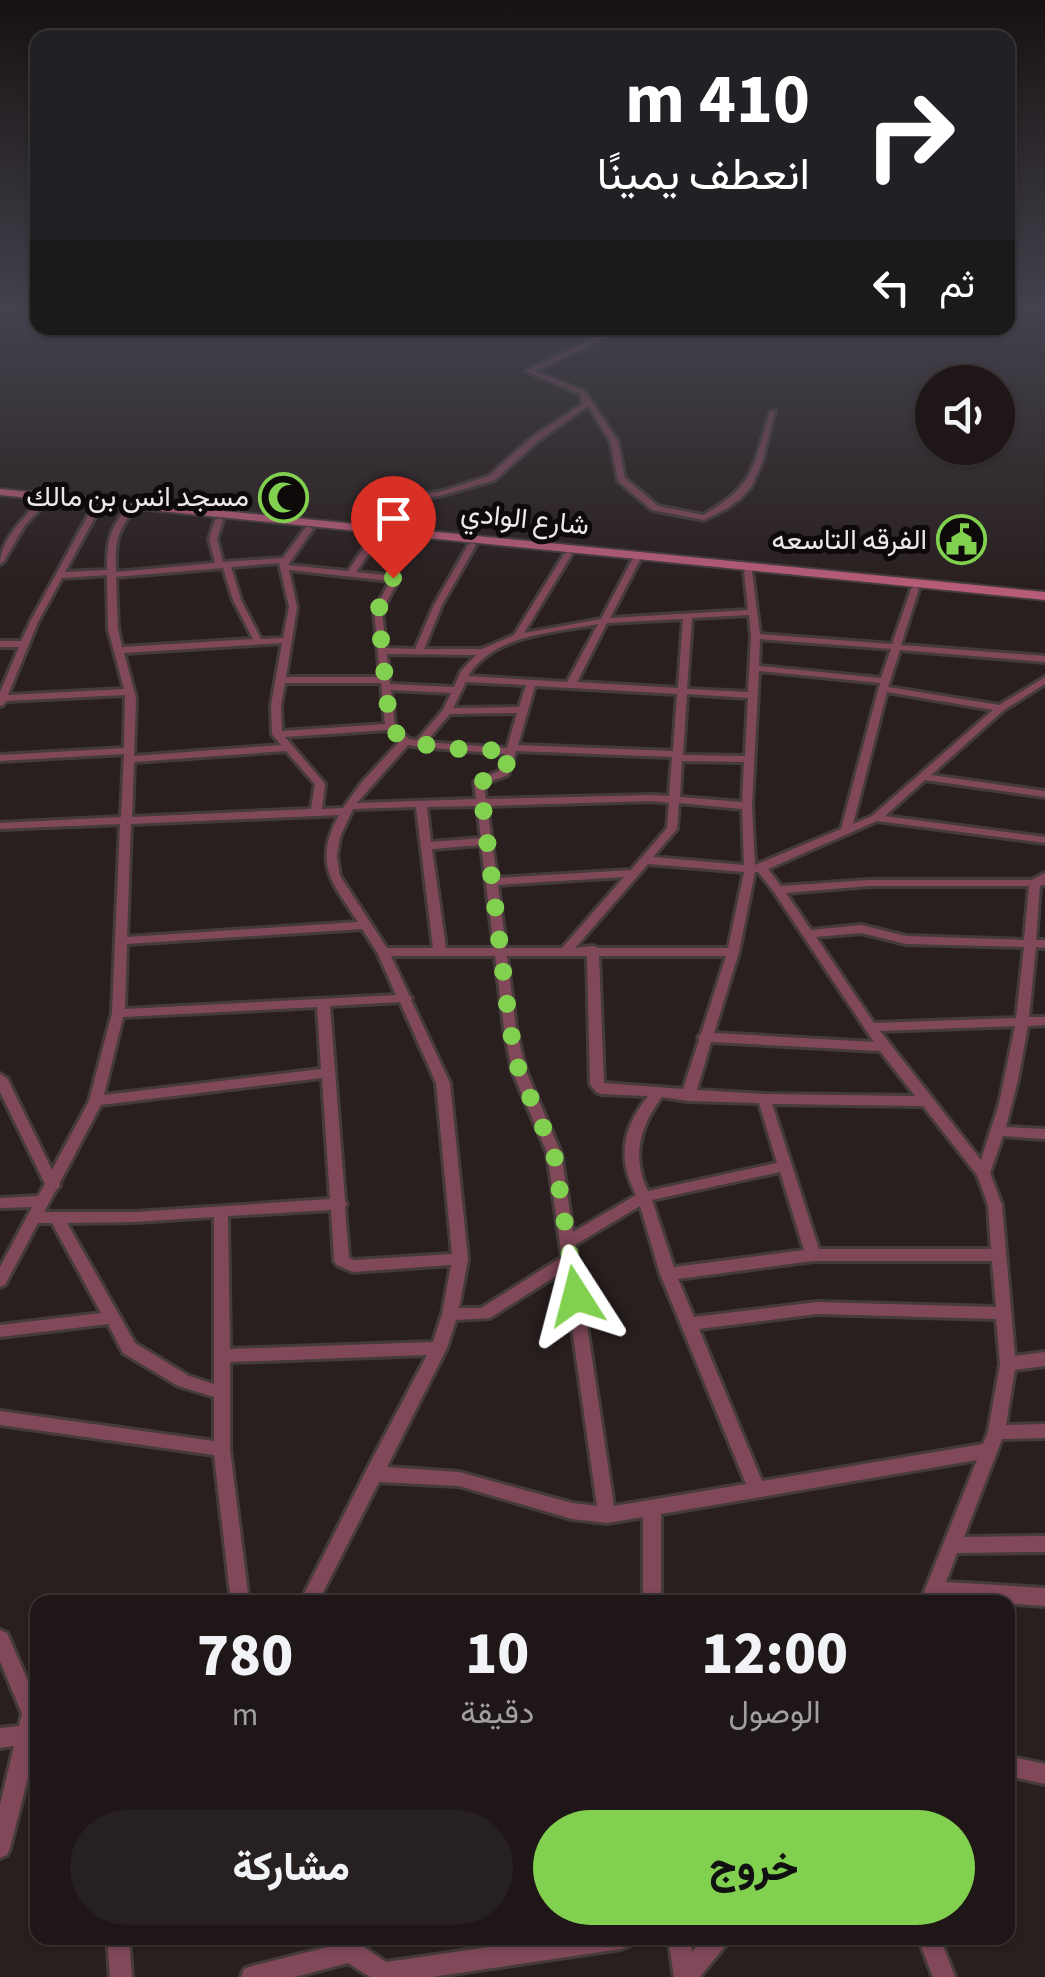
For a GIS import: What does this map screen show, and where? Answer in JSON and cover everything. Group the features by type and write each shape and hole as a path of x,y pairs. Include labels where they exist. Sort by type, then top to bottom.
{"main road":[{"name":"شارع الوادي","path":"0,495 364,528 915,589 1045,599"},
{"name":"شارع الوادي","path":"0,495 42,503 1045,599"}],"street":[{"path":"364,528 375,505 443,493 492,478 535,438 579,412 586,400"},
{"path":"588,400 614,440 620,479 655,508 704,518 745,494 753,482 773,412"},
{"path":"0,560 22,524 42,503"},
{"path":"96,508 1,700 130,692"},
{"path":"0,1281 96,1101 118,1013 130,692 112,616 111,573 112,538 129,511"},
{"path":"219,520 213,539 236,600 258,641"},
{"path":"309,529 284,564 293,607 276,705 278,734 318,778 316,811"},
{"path":"351,573 378,536"},
{"path":"418,652 438,604 472,544"},
{"path":"517,636 568,554"},
{"path":"570,686 636,560"},
{"path":"62,575 222,564 284,564 396,580 378,606 390,727"},
{"path":"688,1096 756,869 747,806 758,571"},
{"path":"846,829 915,589"},
{"path":"313,1595 438,1348 450,1314 460,1260 444,1083 383,952 334,876 330,862 346,809 447,711 464,673 483,652 517,636 602,621 754,612"},
{"path":"568,949 672,829 688,616"},
{"path":"756,636 1045,659"},
{"path":"120,650 288,640"},
{"path":"0,644 26,644"},
{"path":"382,651 483,652"},
{"path":"755,668 885,685 1001,708"},
{"path":"281,680 530,684 752,695"},
{"path":"645,860 756,869 876,818 926,778 1001,708 1045,680"},
{"path":"530,684 501,776 481,779 483,803 519,1071 554,1153 606,1515"},
{"path":"447,711 522,710"},
{"path":"278,734 390,727 412,742 748,760"},
{"path":"0,758 288,748"},
{"path":"926,778 1045,794"},
{"path":"0,826 483,803 673,798 747,806"},
{"path":"422,806 440,952"},
{"path":"876,818 1045,840"},
{"path":"429,846 488,841"},
{"path":"756,869 778,890 884,1047 983,1173 995,1205 1008,1364 996,1432 985,1451 954,1545 932,1595"},
{"path":"493,882 632,874"},
{"path":"778,890 869,883 1042,881 1029,943 1015,1068 1000,1132 983,1173"},
{"path":"122,941 366,925"},
{"path":"810,934 861,929 906,940 1045,944"},
{"path":"594,950 598,1087 688,1096 928,1101"},
{"path":"383,952 733,952"},
{"path":"118,1013 406,998"},
{"path":"323,1003 346,1265 460,1260"},
{"path":"870,1027 1045,1021"},
{"path":"704,1037 884,1047"},
{"path":"96,1101 329,1073"},
{"path":"0,1078 53,1186"},
{"path":"657,1094 638,1120 632,1142 632,1175 644,1196 668,1274 756,1487"},
{"path":"764,1099 813,1255"},
{"path":"1000,1132 1045,1134"},
{"path":"450,1314 484,1314 644,1196 784,1166"},
{"path":"0,1202 44,1201"},
{"path":"36,1218 340,1204"},
{"path":"221,1211 222,1448 239,1595"},
{"path":"57,1219 129,1348 184,1381 222,1393"},
{"path":"668,1274 813,1255 997,1255"},
{"path":"691,1324 816,1308 1002,1313"},
{"path":"0,1332 109,1318"},
{"path":"222,1356 438,1348"},
{"path":"1008,1364 1045,1360"},
{"path":"0,1418 222,1448"},
{"path":"996,1432 1045,1431"},
{"path":"374,1474 459,1479 572,1510 606,1515 985,1451"},
{"path":"652,1509 652,1595"},
{"path":"954,1545 1045,1544"},
{"path":"1015,1597 1045,1597"},
{"path":"0,1639 7,1675 30,1715"},
{"path":"0,1738 30,1722"},
{"path":"0,1848 30,1732"},
{"path":"1015,1768 1045,1774"},
{"path":"119,1945 121,1977"},
{"path":"252,1977 342,1945 388,1975 576,1945"},
{"path":"680,1945 686,1977"},
{"path":"686,1977 711,1945"},
{"path":"931,1945 944,1977"}],"place":[{"name":"مسجد انس بن مالك","path":"284,497"},
{"name":"الفرقه التاسعه","path":"962,540"}],"route":[{"path":"393,578 396,580 378,610 390,727 395,735 419,744 510,751 504,774 485,777 480,782 500,951 519,1071 554,1153 576,1296"}]}
